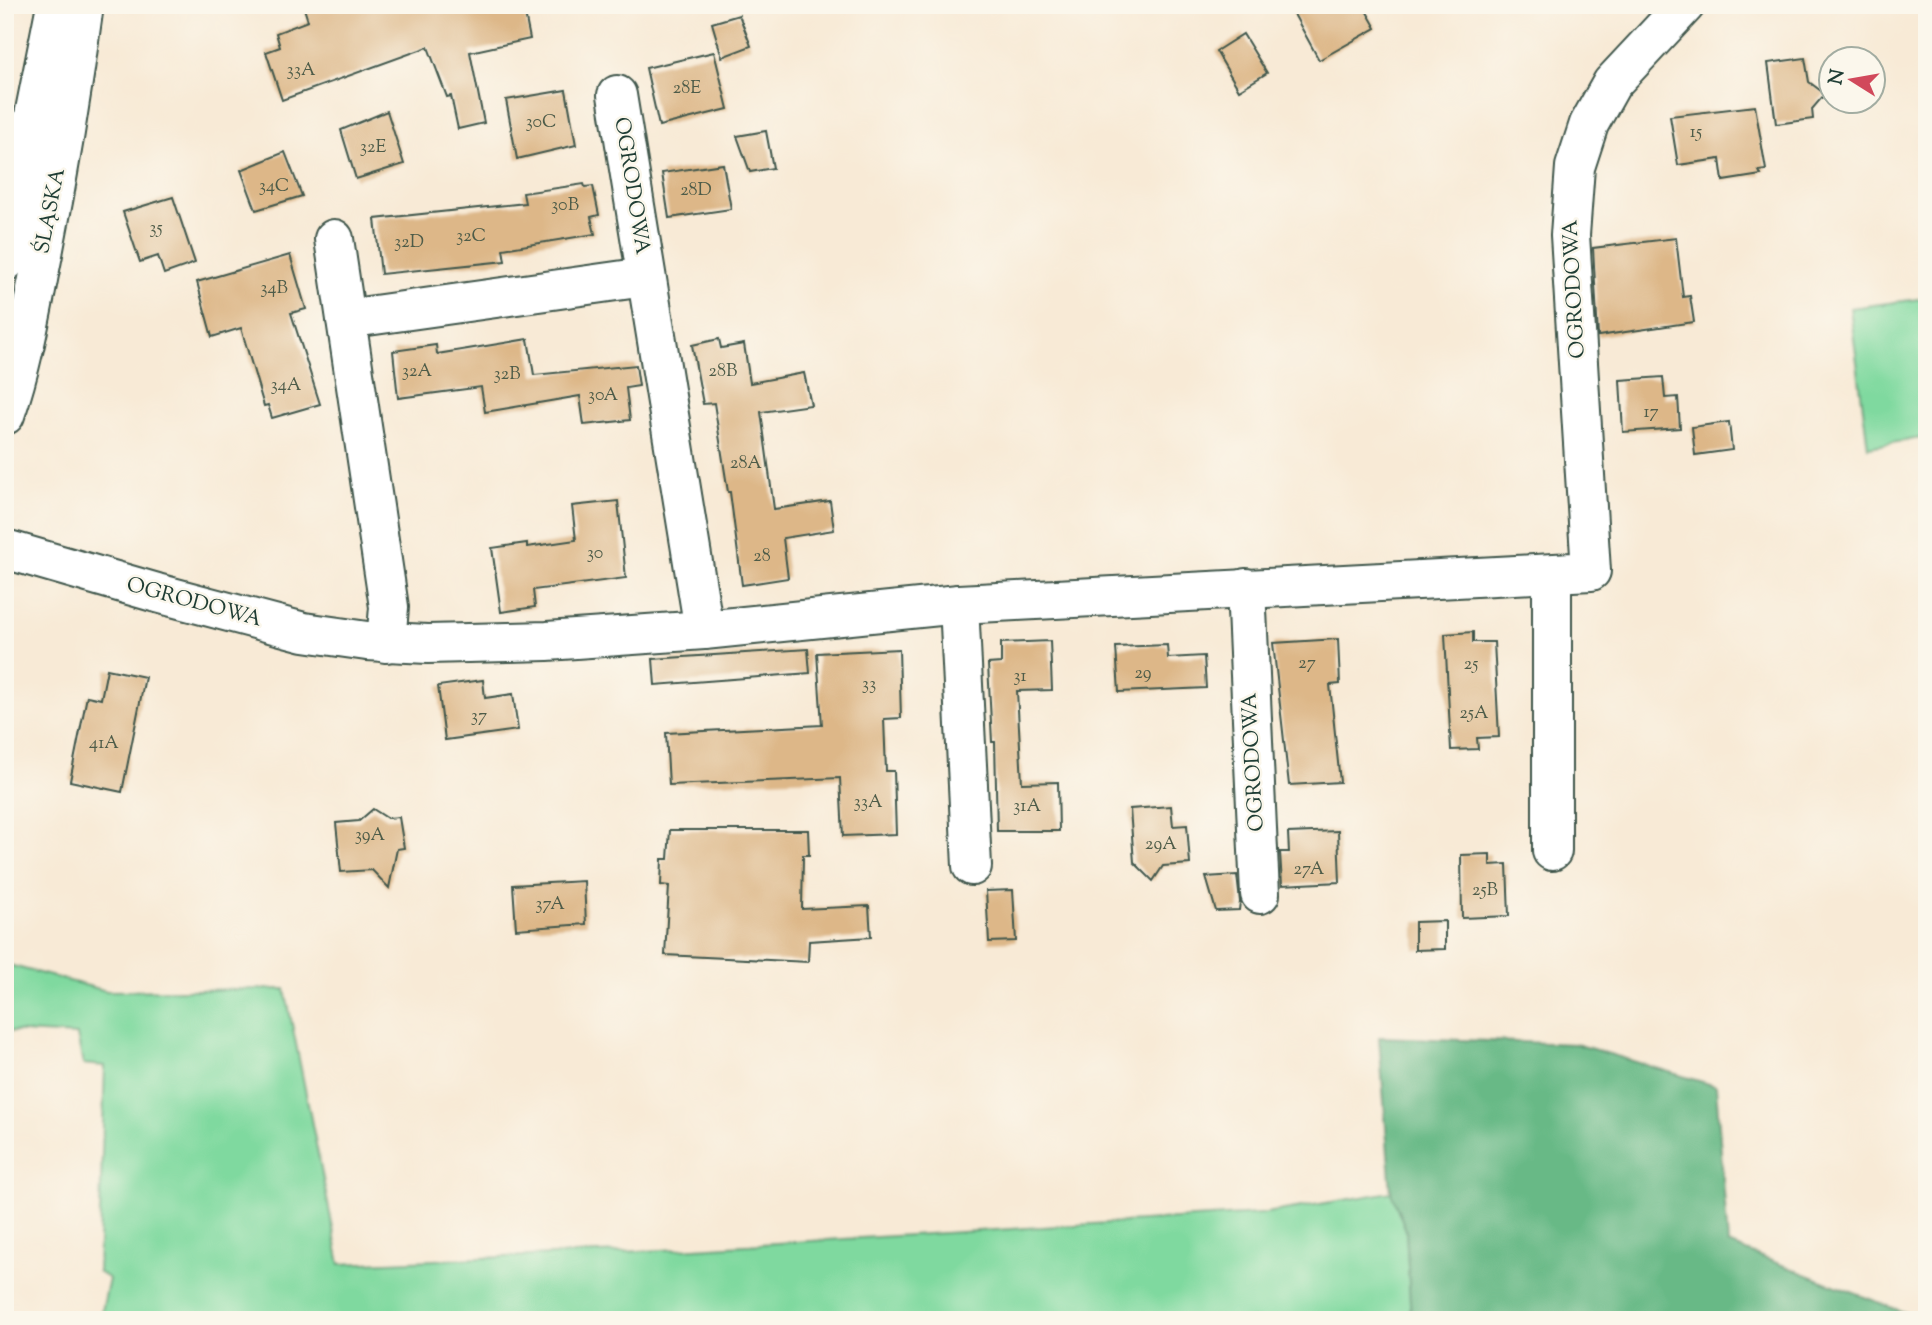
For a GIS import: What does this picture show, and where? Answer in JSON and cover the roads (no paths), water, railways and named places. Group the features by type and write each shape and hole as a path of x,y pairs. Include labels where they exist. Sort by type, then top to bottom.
{"street":[{"name":"ŚLĄSKA","path":"5,262 56,5"},
{"name":"ŚLĄSKA","path":"5,415 26,339 47,234 68,122 84,5"},
{"name":"OGRODOWA","path":"5,549 257,620 343,639 386,643 547,641 704,630 959,604 1591,571 1570,234 1576,167 1589,124 1612,83 1685,5"},
{"name":"OGRODOWA","path":"617,95 704,630"},
{"path":"334,239 389,607 386,643"},
{"name":"OGRODOWA","path":"346,319 645,277"},
{"path":"1552,573 1552,851"},
{"name":"OGRODOWA","path":"1246,588 1261,894"},
{"path":"959,604 972,866"}]}
